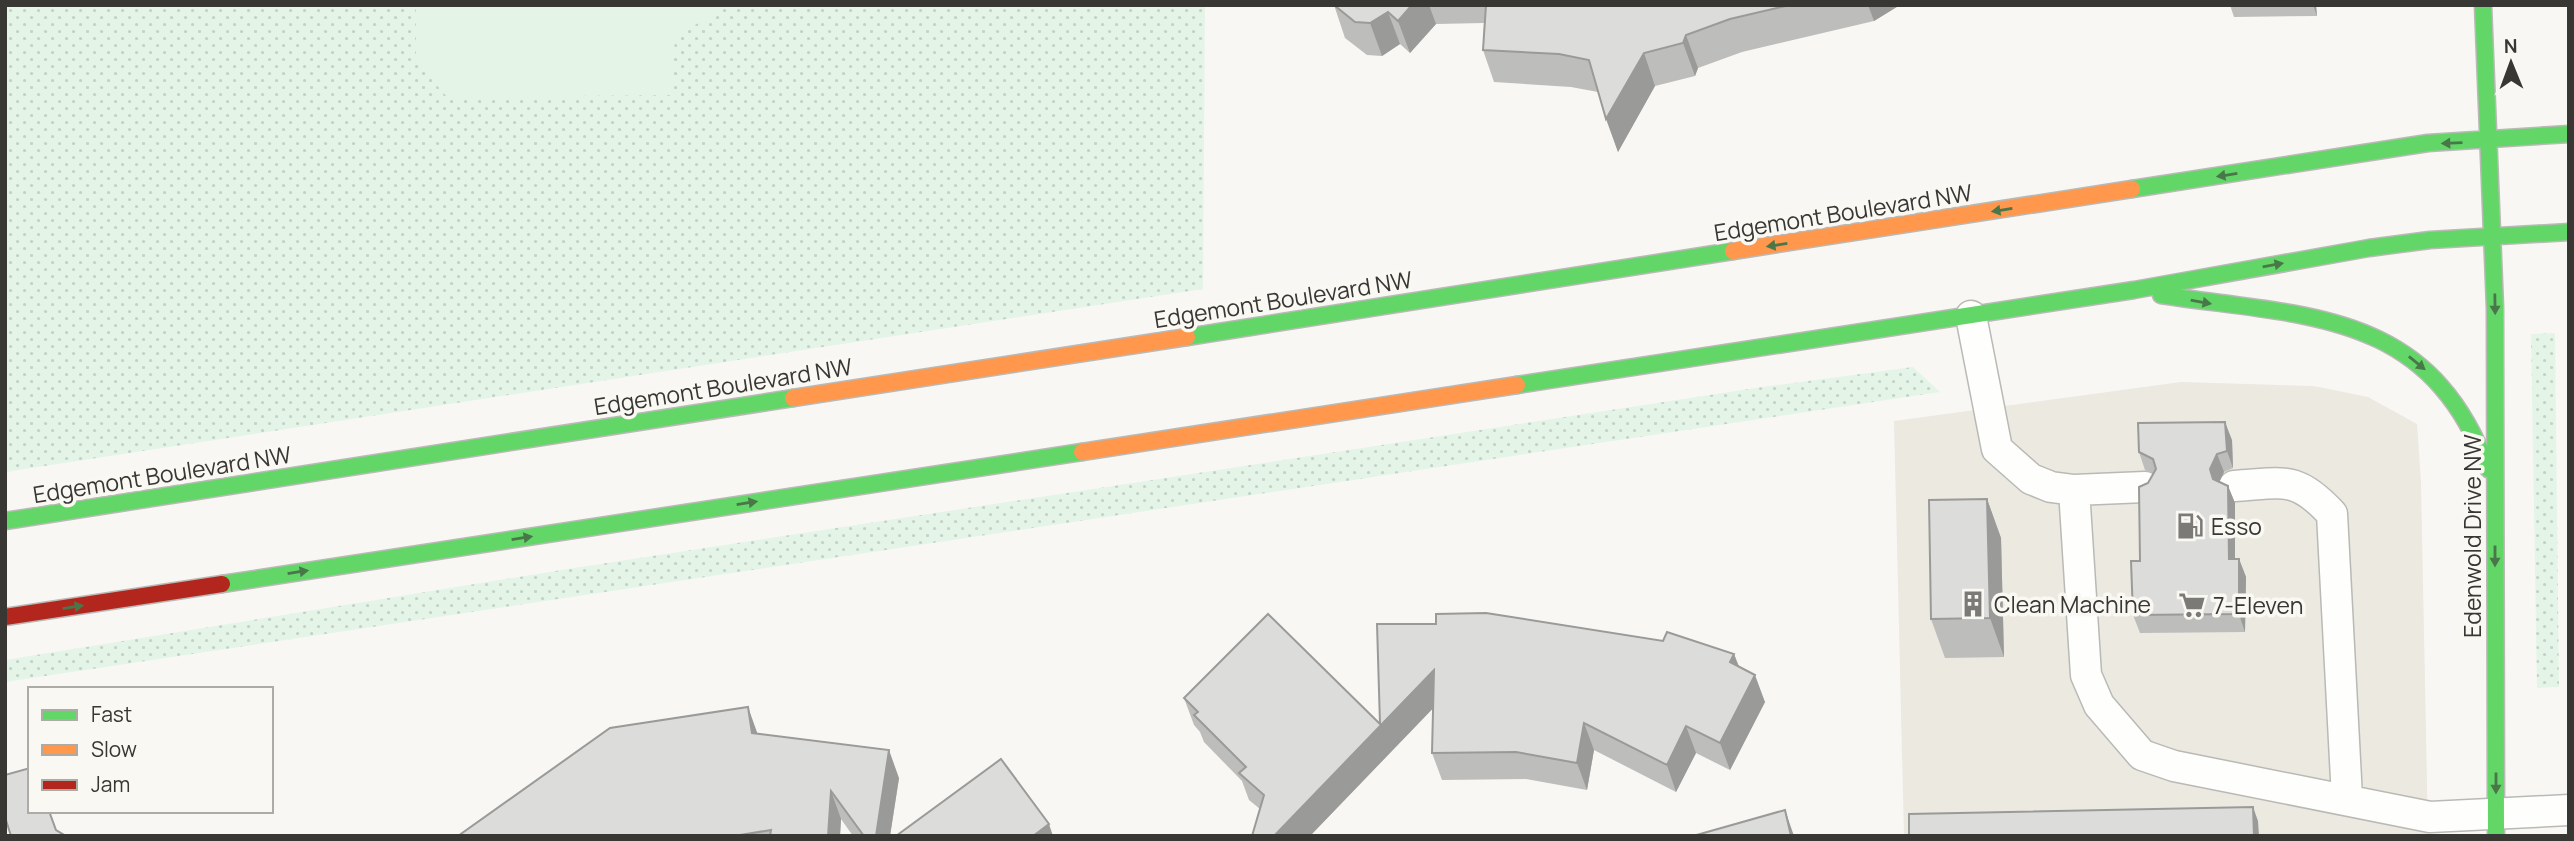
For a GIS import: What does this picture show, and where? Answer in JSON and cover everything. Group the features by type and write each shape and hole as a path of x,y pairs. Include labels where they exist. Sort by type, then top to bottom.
{"main road":[{"name":"Edenwold Drive NW","path":"2483,5 2493,236 2496,824"},
{"name":"Edgemont Boulevard NW","path":"5,521 2428,143 2569,134"},
{"path":"5,617 1971,316 2369,248 2569,232"},
{"path":"2134,290 2339,325 2392,344 2419,363 2462,412 2482,448 2494,487"}],"lane":[{"path":"1971,316 1997,449 2031,479 2051,487 2074,490 2145,487"},
{"path":"2234,486 2294,483 2315,496 2332,514 2347,799"},
{"path":"2074,490 2086,675 2099,705 2142,755 2174,766 2430,817 2496,824 2569,810"}],"shaded area":[{"path":"2181,382 2314,386 2368,397 2417,424 2421,481 2428,836 1904,836 1894,421"}],"green space":[{"path":"5,5 1205,5 1203,289 5,472"},
{"path":"416,5 718,5 710,16 675,37 671,95 447,97 416,61"},
{"path":"2555,333 2559,687 2537,688 2531,334"},
{"path":"1913,367 1940,392 5,682 5,660 574,568 1762,387"}],"building":[{"path":"1334,5 1412,5 1398,21 1388,12 1370,23 1355,22"},
{"path":"1486,5 1790,5 1730,19 1686,35 1683,43 1644,53 1606,119 1589,60 1559,54 1483,50"},
{"path":"2225,422 2227,451 2217,454 2210,469 2213,479 2228,486 2229,559 2239,559 2239,614 2133,615 2131,561 2140,561 2139,487 2148,483 2156,469 2153,459 2139,452 2138,423"},
{"path":"1987,499 1990,618 1931,619 1929,500"},
{"path":"1486,613 1663,641 1667,632 1734,654 1730,662 1755,675 1720,743 1686,726 1667,765 1584,723 1577,763 1516,752 1432,753 1434,670 1274,836 1252,836 1264,795 1239,773 1246,767 1194,715 1198,712 1184,698 1268,614 1380,724 1377,624 1436,624 1436,614"},
{"path":"748,707 752,733 889,750 876,836 864,836 831,791 828,836 770,836 771,830 734,836 458,836 610,728"},
{"path":"1001,759 1049,824 1033,836 896,836"},
{"path":"28,769 28,813 50,813 56,830 66,836 11,836 5,817 5,775"},
{"path":"2253,807 2254,836 1909,836 1909,814"},
{"path":"1785,810 1791,836 1693,836"}],"traffic: fast":[{"path":"2483,5 2495,308 2496,836"},
{"path":"2132,189 2428,143 2569,134"},
{"path":"1517,385 2134,290 2369,248 2430,240 2569,232"},
{"path":"1187,337 1733,251"},
{"path":"2161,295 2313,318 2357,330 2397,349 2432,377 2463,416 2488,469"},
{"path":"5,521 793,398"},
{"path":"222,584 1082,452"}],"traffic: slow":[{"path":"1733,251 2132,189"},
{"path":"793,398 1187,337"},
{"path":"1082,452 1517,385"}],"traffic: jam":[{"path":"5,617 222,584"}],"place":[{"name":"Esso","path":"2190,526"},
{"name":"Clean Machine","path":"1973,604"},
{"name":"7-Eleven","path":"2192,605"}]}
